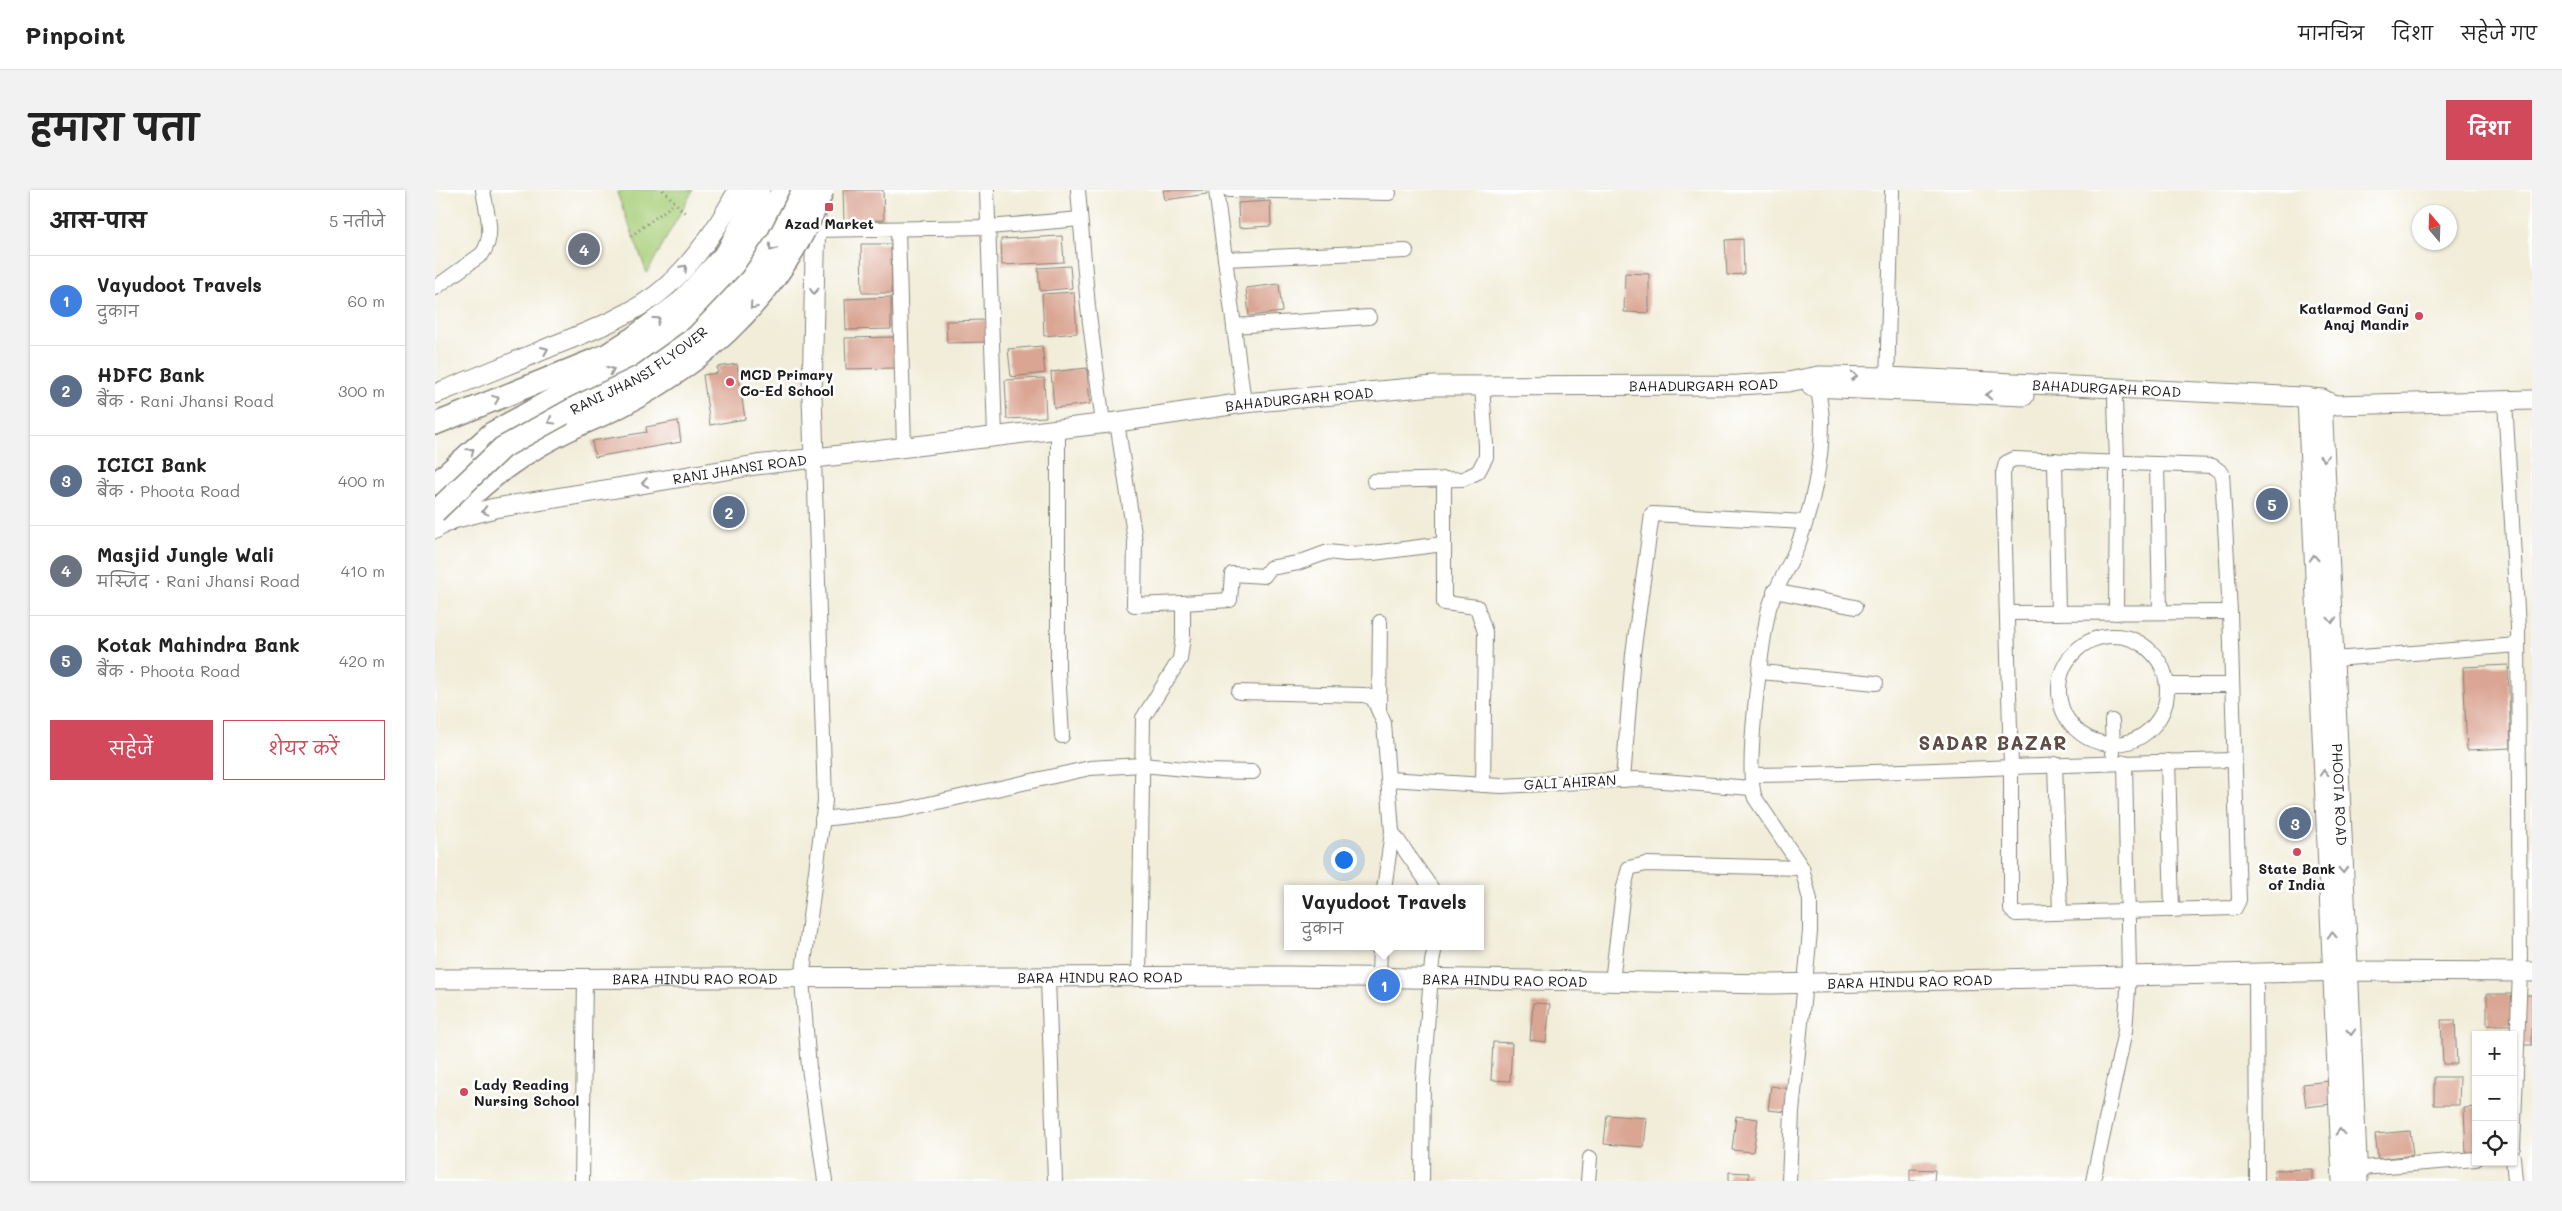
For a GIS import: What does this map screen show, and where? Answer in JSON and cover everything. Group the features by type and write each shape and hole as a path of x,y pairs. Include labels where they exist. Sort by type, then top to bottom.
{"main road":[{"path":"435,424 606,355 634,337 681,302 727,252 759,190"},
{"name":"RANI JHANSI FLYOVER","path":"435,484 492,433 569,390 631,360 681,323 734,271 784,190"},
{"name":"RANI JHANSI FLYOVER","path":"440,521 502,448 578,406 641,376 697,336 751,280 777,241 803,190"},
{"path":"440,521 523,454 579,425 644,395 727,334 755,305 786,264 801,237 822,190"}],"street":[{"path":"435,288 482,254 487,247 490,231 483,190"},
{"path":"435,394 585,333 625,313 665,288 697,254 724,218 738,190"},
{"path":"784,190 815,223 898,229 989,227 1080,219"},
{"name":"RANI JHANSI ROAD","path":"440,521 495,508 756,465 814,458 812,396 815,223 822,190"},
{"path":"987,190 995,436"},
{"path":"1078,190 1088,307 1135,541 1134,605 1230,600 1232,574 1264,576 1271,568 1298,563 1328,552 1346,554 1373,553 1443,544"},
{"path":"1216,190 1244,403"},
{"path":"1229,190 1389,193"},
{"path":"1887,384 1892,190"},
{"path":"898,229 904,447"},
{"path":"1225,259 1406,251"},
{"path":"1234,326 1369,317"},
{"path":"1789,1181 1792,1112 1810,932 1810,900 1802,868 1762,809 1751,782 1766,624 1774,591 1797,546 1805,522 1820,453 1822,420 1817,382"},
{"name":"BAHADURGARH ROAD","path":"814,458 1110,423 1244,403 1434,386 1738,386 1817,382 2319,404"},
{"name":"BAHADURGARH ROAD","path":"1887,384 2115,400 2223,403 2319,404 2532,400"},
{"path":"1374,480 1471,477 1483,466 1486,445 1482,386"},
{"path":"2113,635 2117,462 2115,400"},
{"path":"2505,401 2512,498 2518,645 2526,972 2515,1121"},
{"name":"PHOOTA ROAD","path":"2319,404 2334,659 2341,971"},
{"name":"PHOOTA ROAD","path":"2319,404 2350,1175"},
{"path":"1058,429 1059,672 1062,736"},
{"path":"814,458 825,800 802,979 809,1068 825,1181"},
{"path":"2015,459 2055,460 2213,466 2222,472 2229,612 2238,904 2235,908 2016,914 2011,910 2011,766 2005,467 2006,462 2015,459"},
{"path":"2055,460 2058,613"},
{"path":"2157,464 2160,612"},
{"path":"1444,479 1443,603 1477,607 1485,632 1483,785"},
{"path":"1623,780 1633,654 1653,514 1805,522"},
{"path":"1774,591 1855,607"},
{"path":"1139,977 1143,718 1180,659 1183,603"},
{"path":"2007,613 2229,612"},
{"path":"1379,709 1380,622"},
{"path":"2113,635 2131,638 2148,647 2160,661 2167,685 2167,697 2162,714 2152,728 2137,739 2121,744 2103,744 2087,738 2073,727 2063,713 2059,696 2059,679 2066,661 2079,647 2095,638 2113,635"},
{"path":"2334,659 2518,645"},
{"path":"1761,672 1876,683"},
{"path":"2167,685 2231,685"},
{"path":"1239,692 1364,695 1373,698 1384,723 1389,780 1392,832 1385,885"},
{"path":"2093,1181 2125,1031 2129,976 2128,911 2119,762 2112,744 2112,721"},
{"name":"GALI AHIRAN","path":"1389,780 1483,785 1623,780 1751,782 2011,766 2233,760"},
{"path":"2168,761 2173,910"},
{"path":"2055,764 2060,912"},
{"path":"823,819 901,810 1091,768 1143,765 1206,771 1253,772"},
{"path":"1392,832 1429,885"},
{"path":"1612,981 1623,891 1629,868 1646,864 1802,868"},
{"path":"1379,977 1380,950"},
{"path":"1422,1181 1423,1080 1434,950"},
{"name":"BARA HINDU RAO ROAD","path":"435,979 1379,977 1804,983 2341,971 2526,972"},
{"path":"2256,973 2257,1181"},
{"path":"1048,978 1055,1181"},
{"path":"582,1181 585,979"},
{"path":"1588,1181 1590,1158"},
{"path":"2350,1175 2472,1160"},
{"path":"2514,1166 2515,1181"}],"path":[{"path":"663,190 687,215"},
{"path":"631,236 675,202"}],"green space":[{"path":"624,190 693,190 647,273 617,193"}],"building":[{"path":"843,190 883,190 884,220 844,221"},
{"path":"1163,190 1206,190 1207,194 1165,200"},
{"path":"1270,201 1271,226 1239,228 1238,203"},
{"path":"1062,236 1064,262 1002,265 1001,239"},
{"path":"1743,239 1744,274 1727,275 1725,240"},
{"path":"861,244 891,244 892,293 862,293"},
{"path":"1070,266 1072,288 1040,291 1038,268"},
{"path":"1625,273 1649,274 1649,313 1624,312"},
{"path":"1279,284 1282,312 1249,316 1246,288"},
{"path":"1074,292 1077,333 1044,336 1042,294"},
{"path":"891,297 891,329 846,330 845,299"},
{"path":"986,320 986,342 947,343 946,321"},
{"path":"895,337 896,368 846,369 845,338"},
{"path":"1042,346 1045,373 1011,377 1008,349"},
{"path":"737,364 745,419 710,425 703,375 718,373 717,367"},
{"path":"1087,368 1090,404 1054,408 1051,372"},
{"path":"1044,378 1046,417 1007,419 1005,380"},
{"path":"678,421 681,442 595,457 592,441 647,432 646,427"},
{"path":"2508,665 2511,748 2467,750 2463,667"},
{"path":"2487,994 2516,994 2516,1025 2487,1025"},
{"path":"2524,995 2532,995 2532,1045 2523,1045"},
{"path":"1533,1003 1550,1004 1546,1042 1530,1040"},
{"path":"2441,1020 2455,1020 2457,1064 2443,1064"},
{"path":"1493,1042 1512,1043 1510,1081 1491,1080"},
{"path":"2434,1077 2460,1077 2459,1105 2434,1105"},
{"path":"2329,1081 2332,1104 2306,1107 2303,1084"},
{"path":"1771,1086 1790,1089 1787,1112 1768,1110"},
{"path":"2472,1107 2472,1154 2466,1154 2464,1108"},
{"path":"1607,1115 1647,1118 1644,1147 1604,1144"},
{"path":"1736,1116 1758,1119 1753,1152 1732,1150"},
{"path":"2410,1131 2413,1155 2378,1159 2375,1134"},
{"path":"1910,1169 1935,1170 1934,1181 1910,1181"},
{"path":"2312,1169 2312,1181 2275,1181 2274,1170"},
{"path":"1729,1172 1749,1173 1749,1181 1729,1181"}],"place":[{"name":"Azad Market","path":"829,207"},
{"name":"Masjid Jungle Wali","path":"584,249"},
{"name":"Katlarmod Ganj Anaj Mandir","path":"2419,316"},
{"name":"MCD Primary Co-Ed School","path":"730,382"},
{"name":"Kotak Mahindra Bank","path":"2272,504"},
{"name":"HDFC Bank","path":"729,512"},
{"name":"ICICI Bank","path":"2295,823"},
{"name":"State Bank of India","path":"2297,852"},
{"name":"Vayudoot Travels","path":"1384,985"},
{"name":"Lady Reading Nursing School","path":"464,1092"}],"district":[{"name":"SADAR BAZAR","path":"1993,742"}]}
